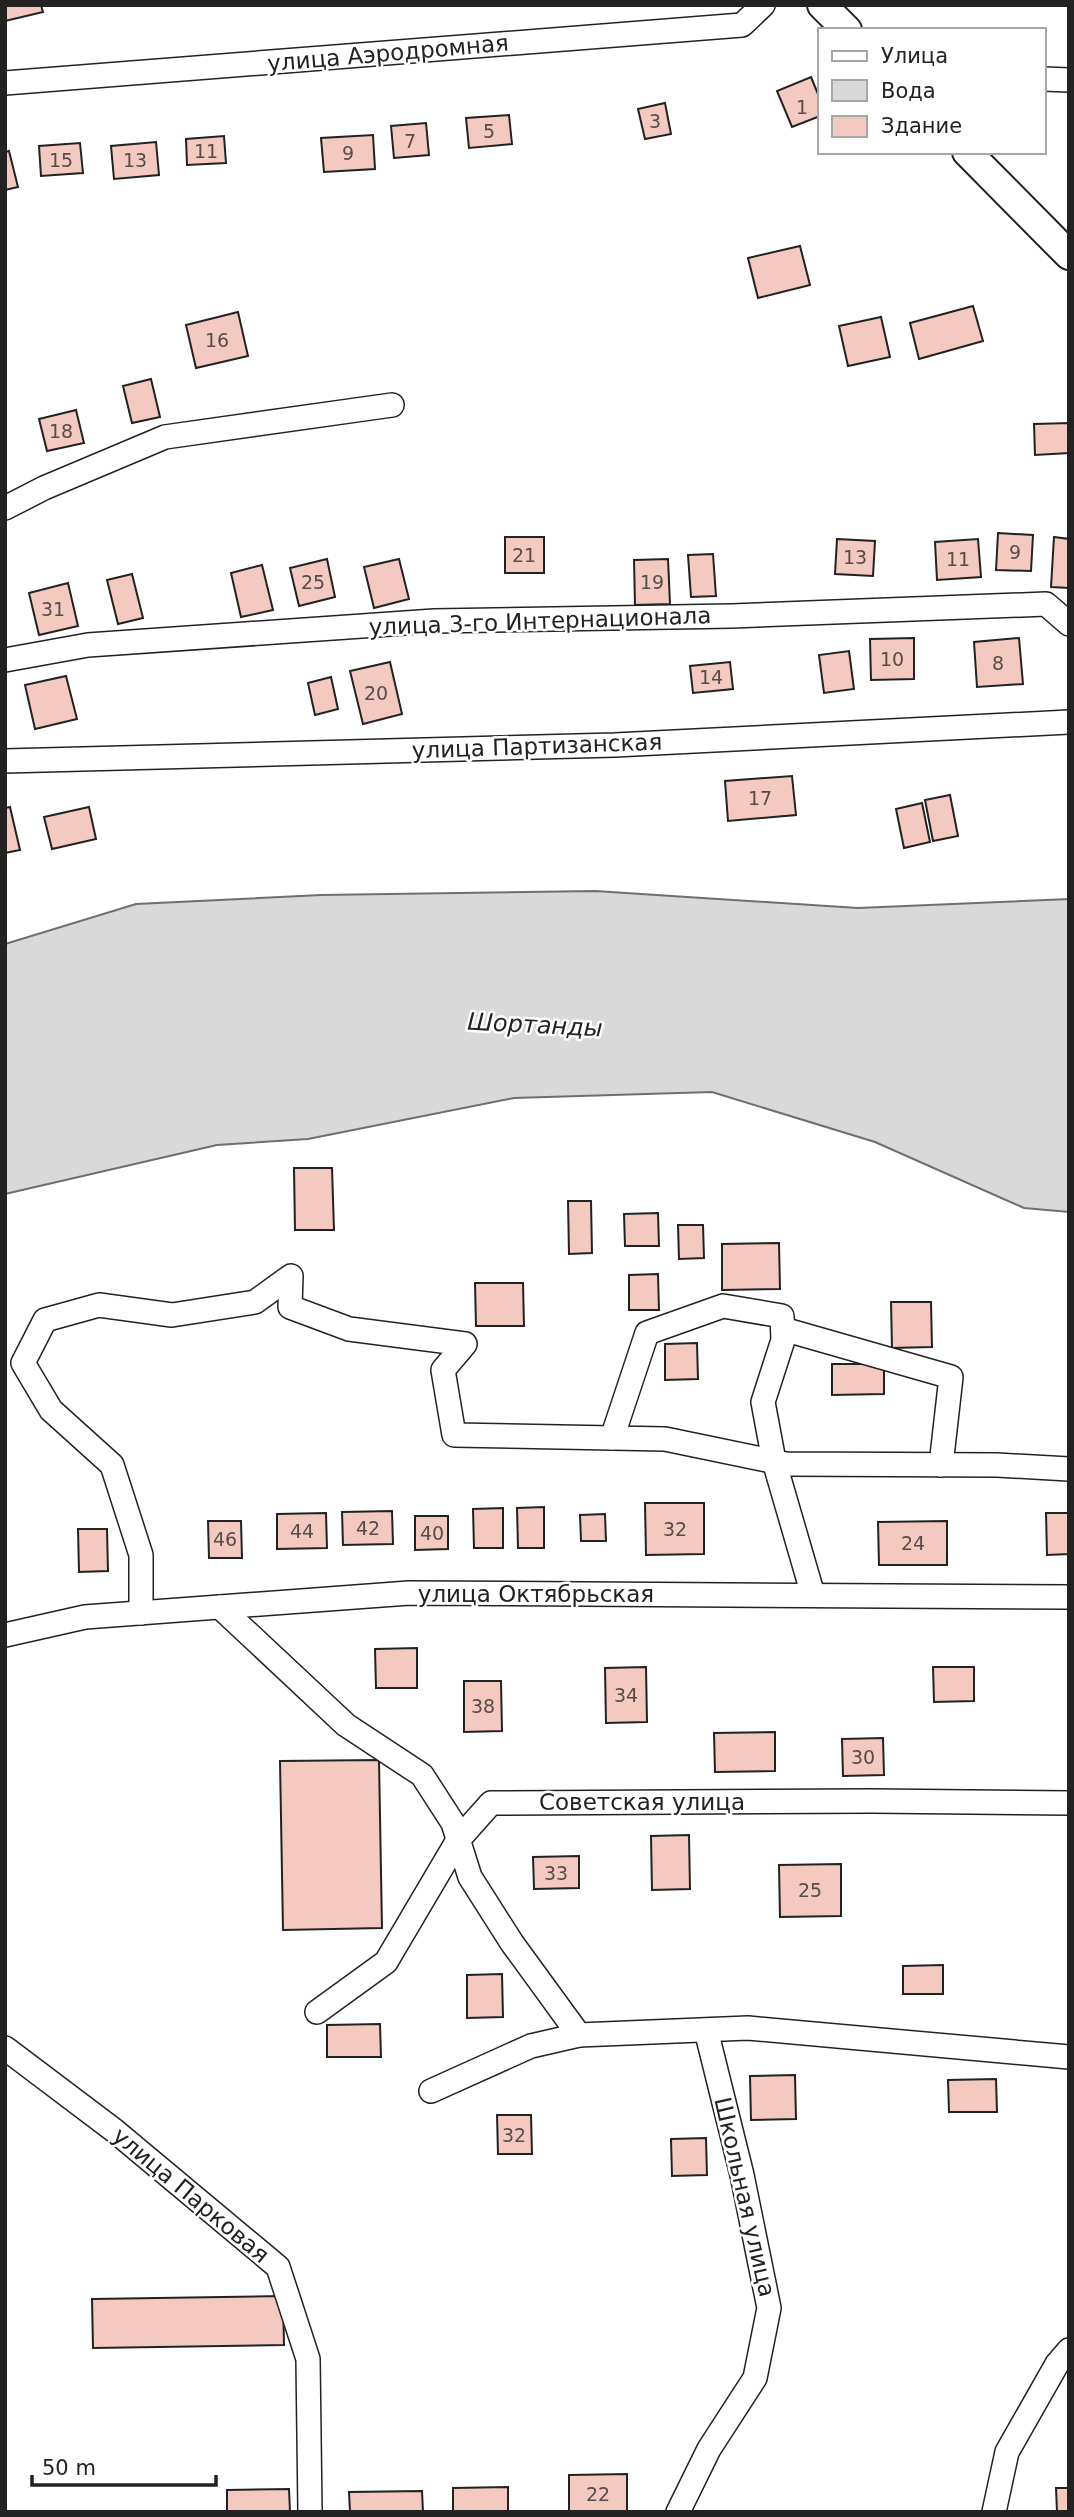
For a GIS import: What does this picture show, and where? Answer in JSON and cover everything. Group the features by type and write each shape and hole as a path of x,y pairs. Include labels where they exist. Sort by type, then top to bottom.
{"street":[{"name":"улица Аэродромная","path":"5,83 742,25 763,5"},
{"path":"822,5 845,28"},
{"path":"1046,79 1069,80"},
{"path":"969,154 1069,255"},
{"path":"5,508 44,488 165,437 392,405"},
{"name":"улица 3-го Интернационала","path":"5,660 88,645 434,621 732,616 1046,604 1069,624"},
{"name":"улица Партизанская","path":"5,761 615,745 1069,722"},
{"path":"141,1613 141,1555 112,1465 51,1410 23,1363 45,1320 99,1305 172,1315 255,1302 290,1276 290,1307 349,1329 465,1344 443,1370 454,1435 665,1440 786,1464 1069,1469"},
{"path":"612,1438 647,1333 723,1306 782,1316 783,1340 763,1402 774,1461 813,1595"},
{"path":"783,1329 951,1377 941,1465"},
{"name":"улица Октябрьская","path":"5,1635 85,1617 409,1593 1069,1597"},
{"path":"220,1607 346,1725 422,1774 453,1823 470,1877 512,1943 579,2035"},
{"name":"Советская улица","path":"317,2012 386,1962 458,1840 491,1803 1069,1803"},
{"path":"431,2091 531,2046 579,2035 748,2028 1069,2057"},
{"name":"Школьная улица","path":"678,2512 709,2449 755,2378 769,2308 742,2175 706,2030"},
{"name":"улица Парковая","path":"5,2048 115,2130 278,2267 308,2359 310,2512"},
{"path":"993,2512 1007,2452 1057,2364 1069,2350"}],"water":[{"name":"Шортанды","path":"595,891 858,908 1069,899 1069,1212 1024,1208 875,1142 712,1092 514,1098 308,1139 217,1145 5,1194 5,944 136,904 321,895"}],"building":[{"path":"5,5 41,5 43,12 5,21"},
{"path":"811,77 818,94 818,117 792,127 777,91"},
{"path":"665,103 671,134 645,139 638,109"},
{"path":"509,115 512,144 469,148 466,118"},
{"path":"426,123 429,155 394,158 391,126"},
{"path":"373,135 375,169 324,172 321,138"},
{"path":"224,136 226,163 187,165 186,139"},
{"path":"156,142 159,175 114,179 111,146"},
{"path":"80,143 83,173 41,176 39,146"},
{"path":"9,151 18,187 5,190 5,152"},
{"path":"800,246 810,285 758,298 748,258"},
{"path":"973,306 983,341 919,359 910,323"},
{"path":"238,312 248,356 196,368 186,325"},
{"path":"881,317 890,357 848,366 839,326"},
{"path":"151,379 160,417 132,423 123,386"},
{"path":"76,410 84,443 47,451 39,419"},
{"path":"1069,423 1069,453 1035,455 1034,424"},
{"path":"998,533 1033,535 1031,571 996,570"},
{"path":"505,537 544,537 544,573 505,573"},
{"path":"1054,537 1069,539 1069,588 1051,587"},
{"path":"837,539 875,541 873,576 835,574"},
{"path":"978,539 981,577 937,580 935,542"},
{"path":"713,554 716,596 691,597 688,555"},
{"path":"327,559 335,597 299,606 290,568"},
{"path":"399,559 409,599 374,608 364,567"},
{"path":"668,559 670,604 635,605 634,560"},
{"path":"262,565 273,610 241,617 231,573"},
{"path":"132,574 143,618 118,624 107,580"},
{"path":"68,583 78,626 39,635 29,593"},
{"path":"914,638 914,679 871,680 870,639"},
{"path":"1019,638 1023,684 977,687 974,642"},
{"path":"849,651 854,689 824,693 819,655"},
{"path":"390,662 402,714 363,724 350,671"},
{"path":"730,662 733,689 693,693 690,666"},
{"path":"66,676 77,719 35,729 25,685"},
{"path":"331,677 338,709 315,715 308,683"},
{"path":"792,776 796,815 728,821 725,781"},
{"path":"950,795 958,836 933,841 925,800"},
{"path":"922,803 930,842 904,848 896,809"},
{"path":"10,807 20,850 5,853 5,808"},
{"path":"89,807 96,839 52,849 44,817"},
{"path":"294,1168 332,1168 334,1230 295,1230"},
{"path":"568,1201 591,1201 592,1253 569,1254"},
{"path":"658,1213 659,1246 625,1246 624,1214"},
{"path":"678,1225 703,1225 704,1258 679,1259"},
{"path":"779,1243 780,1289 722,1290 722,1244"},
{"path":"658,1274 659,1310 629,1310 629,1275"},
{"path":"475,1283 523,1283 524,1326 476,1326"},
{"path":"891,1302 931,1302 932,1347 892,1348"},
{"path":"697,1343 698,1379 665,1380 665,1344"},
{"path":"832,1364 884,1364 884,1394 832,1395"},
{"path":"645,1503 704,1503 704,1554 646,1555"},
{"path":"544,1507 544,1548 518,1548 517,1508"},
{"path":"503,1508 503,1548 474,1548 473,1509"},
{"path":"392,1511 393,1544 343,1545 342,1512"},
{"path":"326,1513 327,1548 277,1549 277,1514"},
{"path":"1046,1513 1069,1513 1069,1554 1047,1555"},
{"path":"605,1514 606,1541 581,1541 580,1515"},
{"path":"415,1516 448,1516 448,1549 415,1550"},
{"path":"208,1521 241,1521 242,1558 209,1558"},
{"path":"947,1521 947,1565 879,1565 878,1522"},
{"path":"78,1529 107,1529 108,1571 79,1572"},
{"path":"417,1648 417,1688 376,1688 375,1649"},
{"path":"646,1667 647,1722 606,1723 605,1668"},
{"path":"933,1667 974,1667 974,1701 934,1702"},
{"path":"464,1681 501,1681 502,1731 464,1732"},
{"path":"775,1732 775,1771 715,1772 714,1733"},
{"path":"883,1738 884,1775 843,1776 842,1739"},
{"path":"379,1760 382,1928 283,1930 280,1761"},
{"path":"689,1835 690,1889 652,1890 651,1836"},
{"path":"579,1856 579,1888 534,1889 533,1857"},
{"path":"841,1864 841,1916 780,1917 779,1865"},
{"path":"943,1965 943,1994 903,1994 903,1966"},
{"path":"502,1974 503,2017 467,2018 467,1975"},
{"path":"380,2024 381,2057 327,2057 327,2025"},
{"path":"795,2075 796,2119 751,2120 750,2076"},
{"path":"996,2079 997,2112 949,2112 948,2080"},
{"path":"497,2115 531,2115 532,2154 498,2154"},
{"path":"706,2138 707,2175 672,2176 671,2139"},
{"path":"283,2296 284,2345 93,2348 92,2299"},
{"path":"627,2474 627,2512 569,2512 569,2475"},
{"path":"508,2487 508,2512 453,2512 453,2488"},
{"path":"1056,2488 1069,2488 1069,2512 1057,2512"},
{"path":"289,2489 290,2512 227,2512 227,2490"},
{"path":"422,2491 423,2512 350,2512 349,2492"}]}
